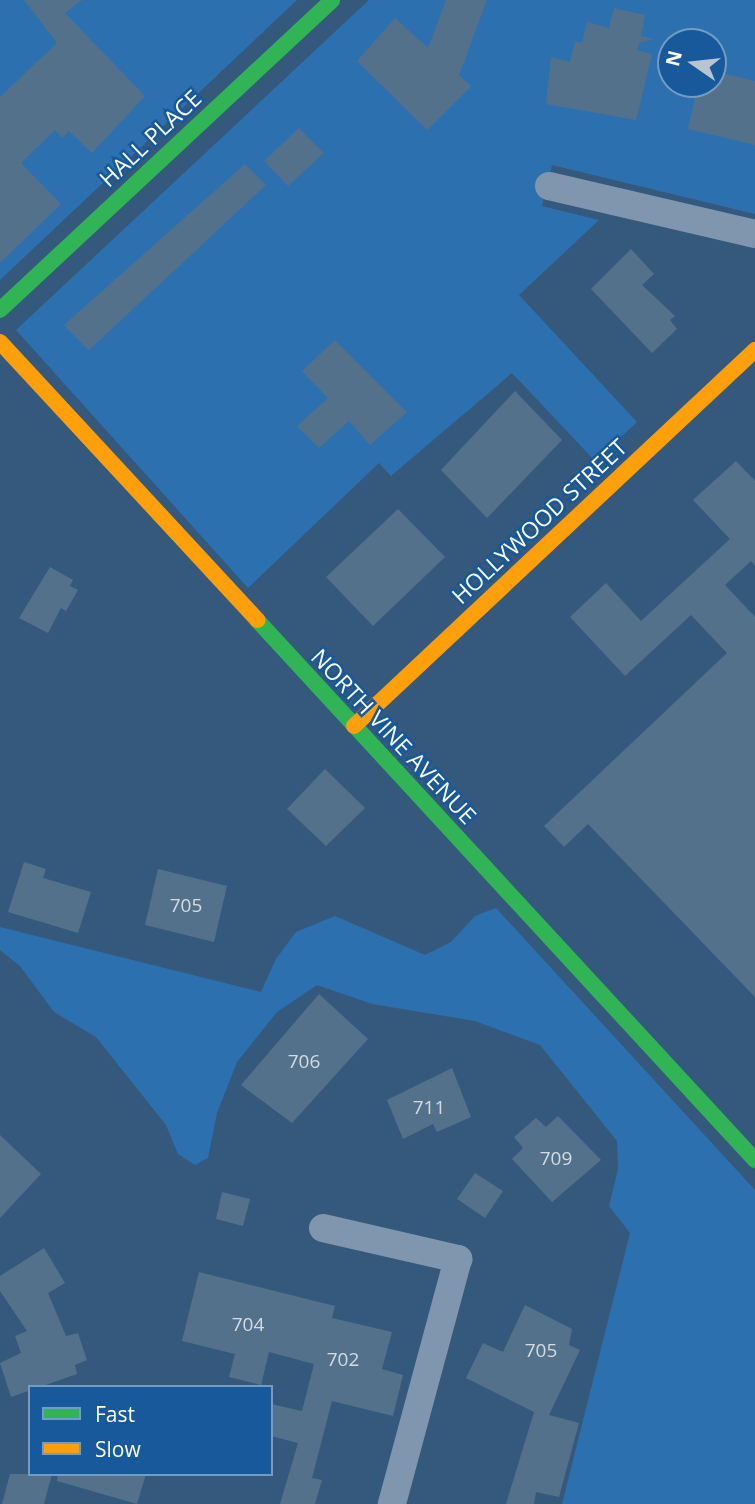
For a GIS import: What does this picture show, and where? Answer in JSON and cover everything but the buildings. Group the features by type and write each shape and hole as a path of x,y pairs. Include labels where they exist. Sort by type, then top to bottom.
{"street":[{"name":"HALL PLACE","path":"0,310 332,0"},
{"path":"549,186 755,234"},
{"name":"NORTH VINE AVENUE","path":"0,342 755,1160"},
{"name":"HOLLYWOOD STREET","path":"354,726 755,351"},
{"path":"323,1228 458,1259 392,1504"}],"shaded area":[{"path":"0,0 297,0 0,280"},
{"path":"369,0 755,0 755,214 552,165 542,206 599,220 519,295 637,422 595,461 512,373 391,476 379,463 248,588 16,330"},
{"path":"496,908 755,1190 755,1504 562,1504 630,1233 609,1206 618,1169 617,1141 540,1045 475,1021 372,1004 317,985 277,1012 237,1062 217,1113 208,1158 195,1165 178,1154 166,1125 96,1037 54,1012 20,966 0,950 0,927 261,992 276,959 296,932 335,916 425,955 451,942 475,916"}],"traffic: fast":[{"path":"0,310 332,0"},
{"path":"257,620 755,1160"}],"traffic: slow":[{"path":"0,342 257,620"},
{"path":"354,726 755,350"}]}
